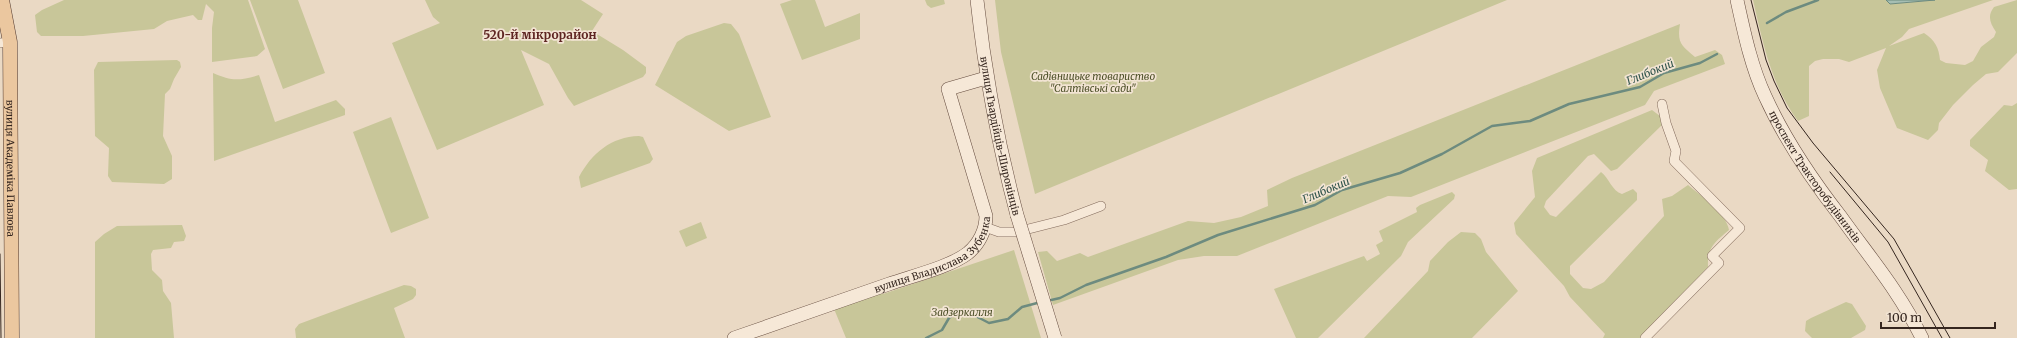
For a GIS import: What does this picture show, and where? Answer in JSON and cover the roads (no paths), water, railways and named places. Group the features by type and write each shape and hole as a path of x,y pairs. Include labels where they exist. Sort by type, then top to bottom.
{"main road":[{"name":"вулиця Академіка Павлова","path":"2,0 5,42 12,338"},
{"name":"вулиця Гвардійців-Широнінців","path":"977,0 986,78 1006,174 1055,338"},
{"name":"проспект Тракторобудівників","path":"1737,0 1752,60 1765,97 1786,134 1833,207 1899,295 1922,338"},
{"name":"вулиця Владислава Зубенка","path":"734,338 962,258 976,245 985,227 984,209 948,89 986,78"}],"street":[{"path":"1645,338 1719,262 1712,256 1740,228 1674,161 1676,151 1666,123 1662,104"},
{"name":"вулиця Владислава Зубенка","path":"985,227 999,232 1017,232 1064,220 1101,206"}],"waterway":[{"name":"Глибокий","path":"1767,23 1786,12 1818,0"},
{"name":"Глибокий","path":"1047,301 1060,298 1086,285 1166,257 1218,235 1315,205 1342,190 1400,173 1442,154 1492,126 1530,121 1569,104 1640,87 1664,73 1700,63 1717,54"},
{"name":"Глибокий","path":"926,338 942,330 949,318 956,313 966,311 989,323 1008,319 1022,307 1041,302"}],"tram line":[{"path":"1751,0 1766,60 1787,108 1813,143 1894,239 1950,338"},
{"path":"1830,172 1888,242 1942,338"},
{"path":"0,254 1,338"}],"district":[{"name":"520-й мікрорайон","path":"540,35"}],"park label":[{"name":"Садівницьке товариство \"Салтівські сади\"","path":"1093,82"},
{"name":"Задзеркалля","path":"962,312"}]}
